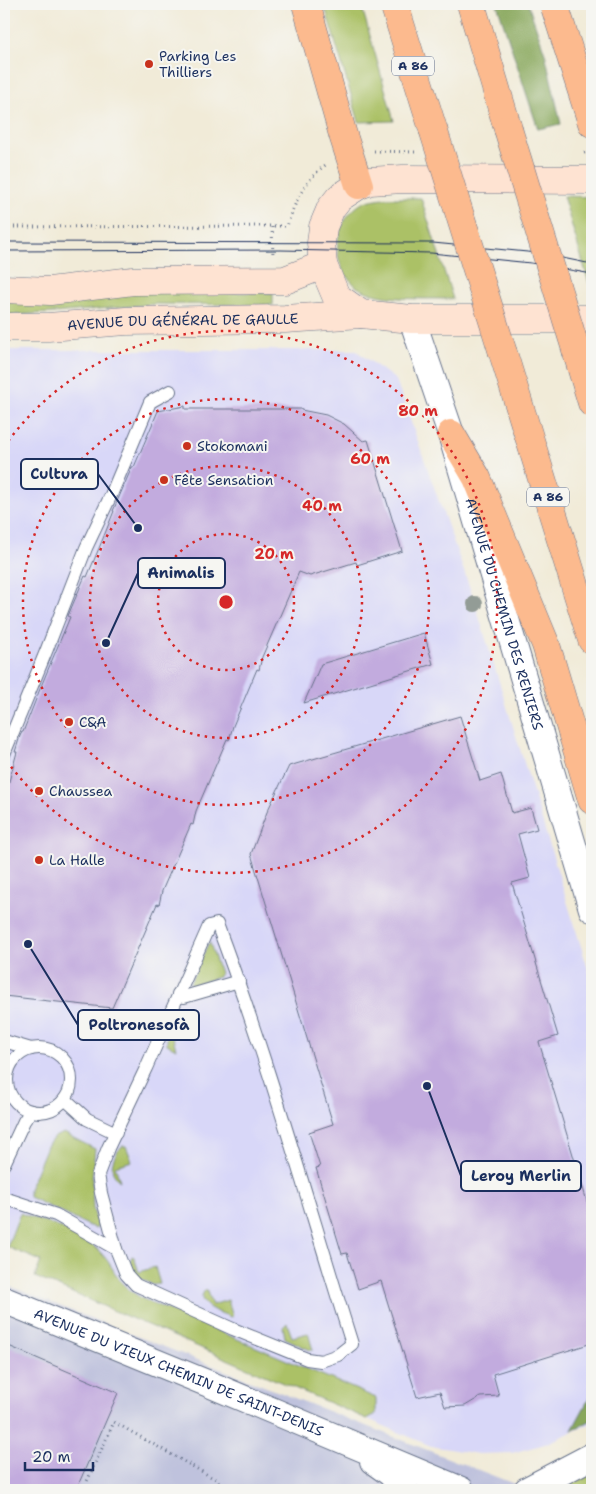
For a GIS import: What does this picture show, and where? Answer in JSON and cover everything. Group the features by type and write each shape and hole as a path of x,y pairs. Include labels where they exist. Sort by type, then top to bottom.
{"highway":[{"path":"306,4 343,136 359,185"},
{"name":"A 86","path":"394,4 592,640"},
{"path":"471,4 592,403"},
{"path":"554,4 592,123"},
{"path":"451,434 476,478 546,645 592,800"}],"main road":[{"path":"362,314 336,296 323,265 321,243 323,227 331,208 339,198 359,185 370,181 403,179 592,180"},
{"path":"4,289 50,291 133,281 285,280 323,265"},
{"name":"AVENUE DU GÉNÉRAL DE GAULLE","path":"4,326 48,327 126,321 285,319 362,314 412,319 592,319"}],"street":[{"name":"AVENUE DU CHEMIN DES RENIERS","path":"412,319 451,434 592,909"},
{"name":"AVENUE DU VIEUX CHEMIN DE SAINT-DENIS","path":"4,1300 353,1445"},
{"path":"353,1445 390,1474 405,1490"},
{"path":"353,1445 461,1490"},
{"path":"527,1490 592,1456"}],"lane":[{"path":"4,754 86,548 111,495 150,402 170,391"},
{"path":"218,924 239,981 275,1091 352,1344 338,1355 321,1361 307,1359 232,1329 136,1285 126,1274 116,1249 101,1193 98,1174 108,1148 209,926 218,924"},
{"path":"178,994 184,997 239,981"},
{"path":"4,1041 31,1049"},
{"path":"40,1048 58,1053 69,1068 72,1077 72,1086 65,1099 56,1108 48,1111 31,1111 22,1107 10,1094 7,1064 22,1052 31,1049 40,1048"},
{"path":"65,1099 87,1119 116,1134"},
{"path":"4,1164 24,1121 31,1111"},
{"path":"4,1198 56,1215 116,1249"}],"path":[{"path":"585,153 592,151"},
{"path":"4,226 287,226 293,207 302,190 319,170 334,160"},
{"path":"83,1490 114,1422 215,1479 226,1490"}],"shaded area":[{"path":"4,350 355,350 396,380 472,594 592,982 592,1423 545,1444 512,1453 478,1454 431,1446 35,1277 41,1261 4,1245"},
{"path":"4,1284 44,1300 530,1490 4,1490"}],"green space":[{"path":"324,4 361,4 394,121 359,122"},
{"path":"497,4 528,4 545,53 561,124 538,129"},
{"path":"563,196 592,197 592,293"},
{"path":"383,198 421,198 453,299 404,298 378,295 357,287 349,279 339,259 338,238 342,227 354,209 364,202"},
{"path":"141,291 273,293 273,305 155,304 54,313 4,315 4,301"},
{"path":"210,943 220,973 219,977 191,985 190,983"},
{"path":"183,1014 187,1029 172,1034 176,1049 167,1044 168,1035 173,1023"},
{"path":"64,1133 95,1149 92,1180 93,1208 98,1227 96,1229 29,1197 29,1189 47,1146 54,1137"},
{"path":"122,1146 126,1146 132,1161 115,1166 120,1181 113,1173 112,1164"},
{"path":"20,1213 85,1239 105,1257 123,1285 143,1299 376,1398 376,1414 367,1419 35,1277 41,1261 7,1247"},
{"path":"132,1256 139,1272 155,1267 160,1284 153,1285 134,1275 130,1261"},
{"path":"206,1289 212,1305 228,1300 233,1316 220,1313 205,1304 202,1299"},
{"path":"287,1323 292,1337 308,1333 313,1350 285,1338 283,1327"},
{"path":"592,1393 592,1420 572,1430"},
{"path":"592,1474 592,1490 559,1490"}],"building":[{"path":"185,406 185,409 301,409 326,415 344,424 363,441 368,440 402,551 357,565 356,562 310,576 299,572 262,657 259,670 257,669 233,726 229,740 227,739 196,811 193,825 191,824 162,891 159,905 157,904 112,1008 4,996 4,800 17,752 15,752 70,617 68,616 70,611 85,576 87,577 113,511 158,411"},
{"path":"424,633 433,664 304,703 321,664"},
{"path":"460,716 480,781 501,774 512,813 531,808 537,829 518,834 530,878 512,883 558,1036 539,1042 592,1218 592,1343 493,1374 499,1396 480,1397 465,1406 445,1407 440,1392 417,1397 381,1281 358,1289 347,1253 342,1254 316,1168 320,1167 309,1132 333,1124 251,854 267,812 289,766"},
{"path":"4,1344 118,1393 76,1490 4,1490"}],"tram line":[{"path":"4,242 433,243 538,253 592,264"},
{"path":"4,251 281,250 431,253 531,263 592,274"}],"place":[{"name":"Parking Les Thilliers","path":"149,64"},
{"name":"Stokomani","path":"187,446"},
{"name":"Fête Sensation","path":"164,480"},
{"name":"Cultura","path":"138,528"},
{"name":"Animalis","path":"106,643"},
{"name":"C&A","path":"69,722"},
{"name":"Chaussea","path":"39,791"},
{"name":"La Halle","path":"39,860"},
{"name":"Poltronesofà","path":"28,944"},
{"name":"Leroy Merlin","path":"427,1086"}]}
